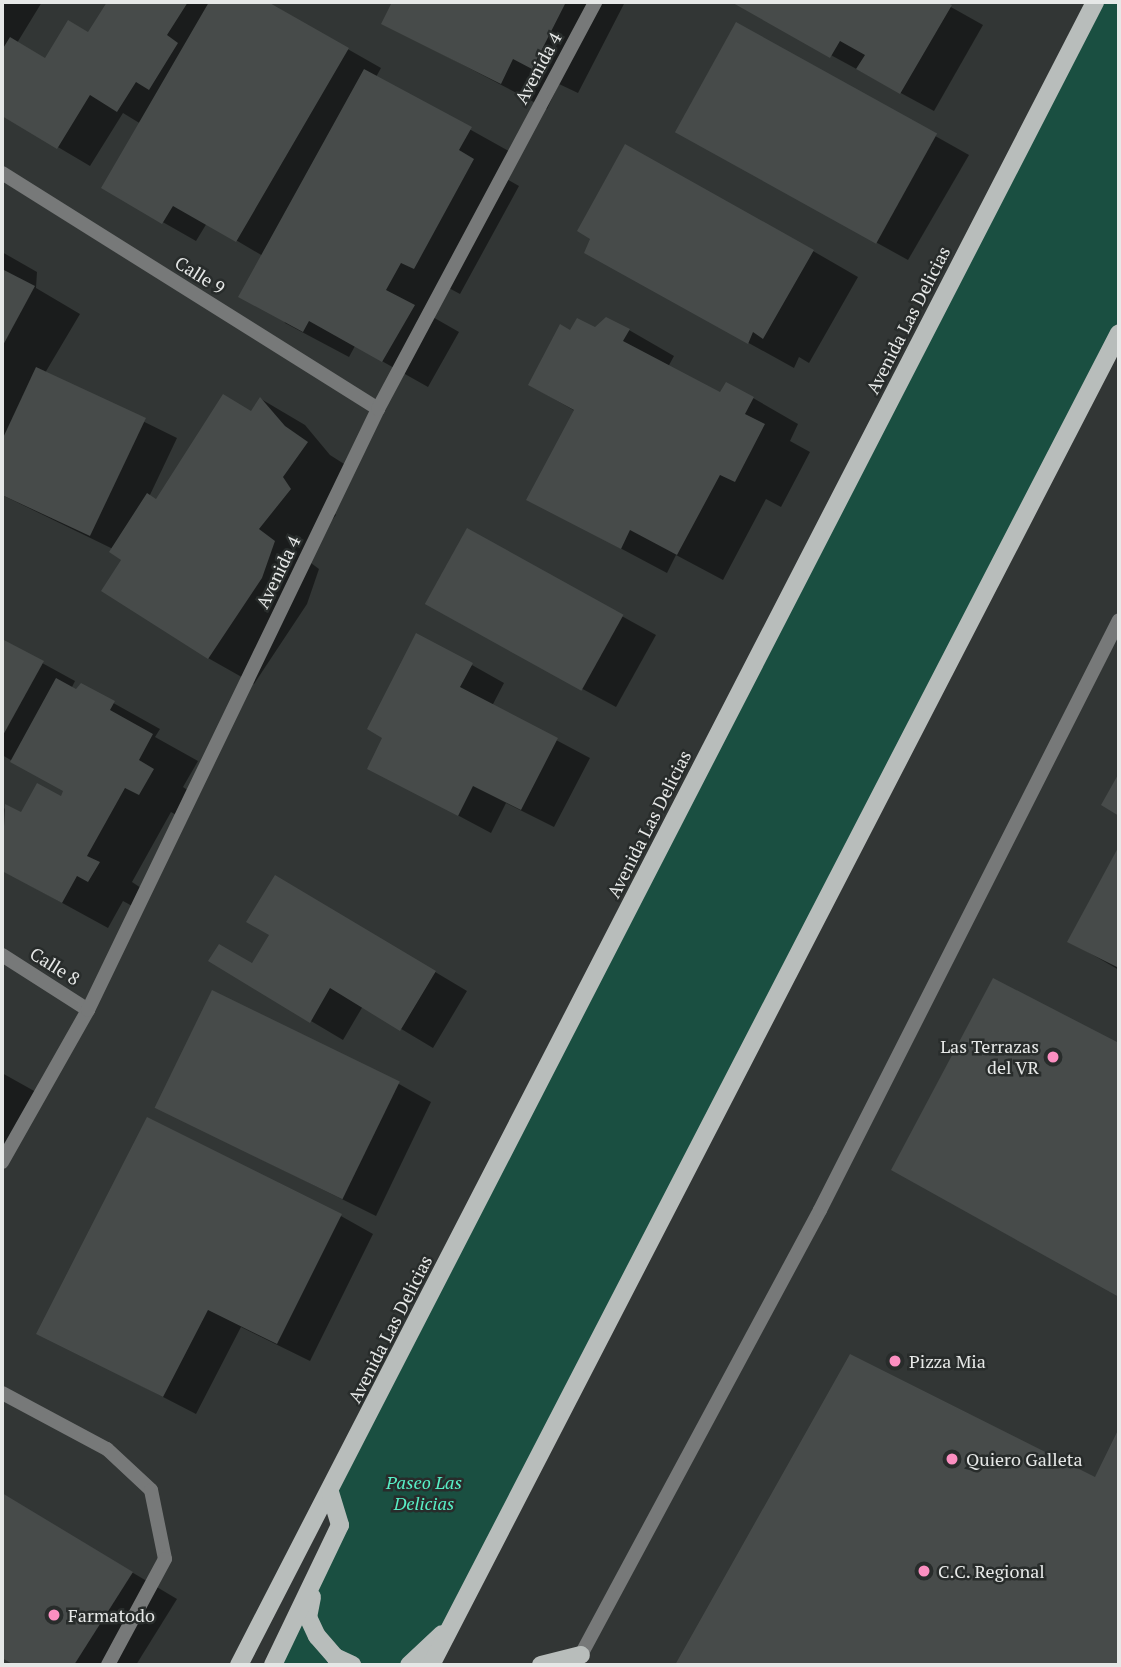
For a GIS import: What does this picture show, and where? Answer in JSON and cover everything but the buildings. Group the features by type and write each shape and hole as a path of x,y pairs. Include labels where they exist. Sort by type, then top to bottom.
{"main road":[{"name":"Avenida Las Delicias","path":"239,1665 1095,2"},
{"path":"431,1665 1119,333"},
{"path":"273,1665 340,1525 330,1492"},
{"path":"319,1570 308,1616 335,1657 352,1665"},
{"path":"409,1665 452,1624"},
{"path":"541,1665 578,1660"}],"street":[{"name":"Avenida 4","path":"2,1162 88,1010 378,409 595,2"},
{"name":"Calle 9","path":"2,173 378,409"},
{"path":"578,1660 820,1210 1119,620"},
{"name":"Calle 8","path":"2,955 88,1010"},
{"path":"2,1393 107,1449 151,1490 165,1559 108,1665"}],"green space":[{"name":"Paseo Las Delicias","path":"1102,2 1119,2 1119,320 430,1665 273,1665 340,1525 330,1492"}],"place":[{"name":"Las Terrazas del VR","path":"1053,1057"},
{"name":"Pizza Mia","path":"895,1361"},
{"name":"Quiero Galleta","path":"952,1459"},
{"name":"C.C. Regional","path":"924,1571"},
{"name":"Farmatodo","path":"54,1615"}]}
